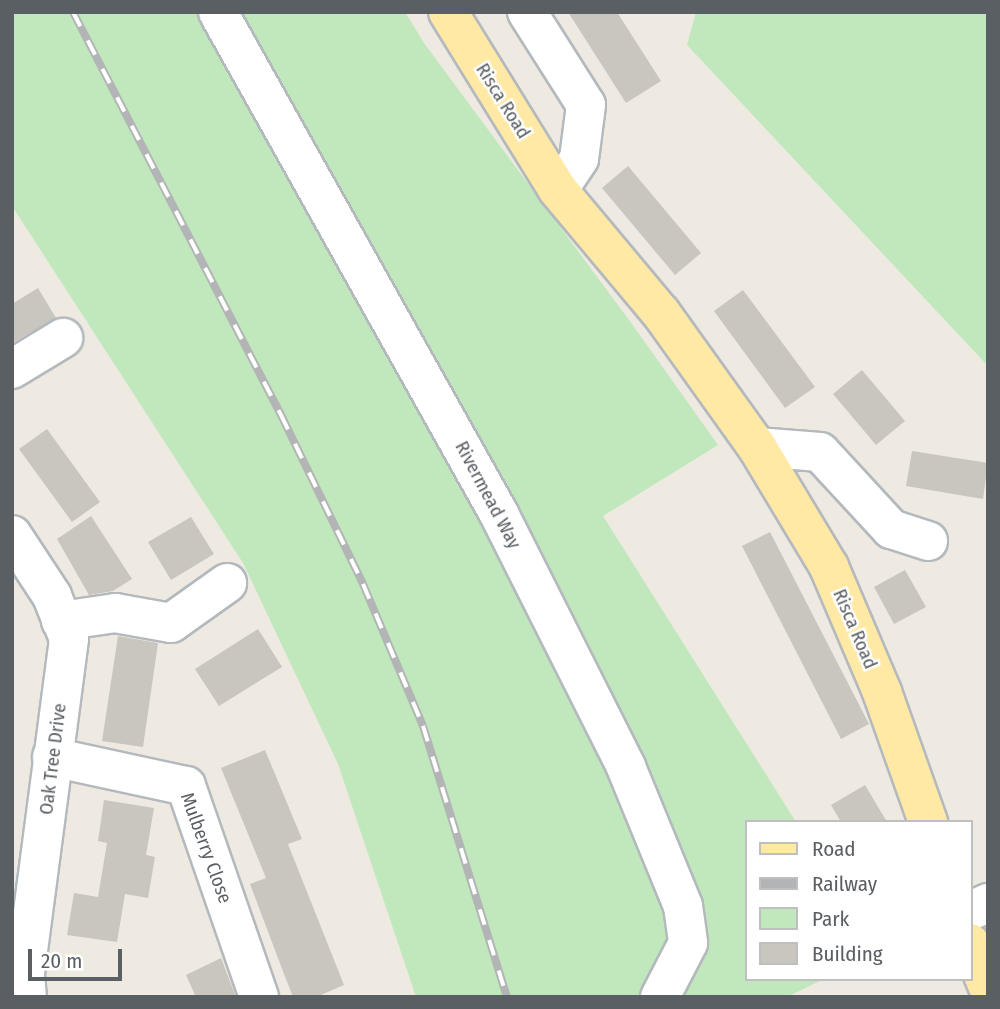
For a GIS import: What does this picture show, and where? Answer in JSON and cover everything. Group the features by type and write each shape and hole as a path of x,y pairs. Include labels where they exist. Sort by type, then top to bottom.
{"main road":[{"name":"Risca Road","path":"448,12 558,190 661,313 757,447 829,567 882,692 927,820"},
{"path":"972,948 988,987"}],"street":[{"name":"Rivermead Way","path":"218,12 499,514 626,767 683,906 688,943 660,997"},
{"path":"527,12 586,105 579,159 558,190"},
{"path":"12,369 63,338"},
{"path":"757,447 820,452 891,529 928,541"},
{"name":"Oak Tree Drive","path":"12,535 52,596 69,639 25,975 27,997"},
{"path":"61,621 115,613 171,624 227,583"},
{"name":"Mulberry Close","path":"52,757 186,786 259,997"},
{"path":"972,910 988,903"}],"green space":[{"path":"12,12 405,12 424,43 718,445 603,516 795,820 744,820 744,981 820,981 787,997 416,997 338,764 243,563 12,206"},
{"path":"696,12 988,12 988,366 687,45"}],"building":[{"path":"568,12 617,12 661,81 626,103"},
{"path":"628,166 701,253 675,275 602,188"},
{"path":"38,288 56,318 12,343 12,304"},
{"path":"743,290 815,387 785,408 714,311"},
{"path":"862,370 905,421 876,445 833,394"},
{"path":"47,429 100,502 72,522 19,449"},
{"path":"912,451 988,463 983,499 906,486"},
{"path":"91,516 132,579 113,591 89,595 57,539"},
{"path":"191,517 214,554 171,580 148,542"},
{"path":"770,532 869,724 841,739 742,546"},
{"path":"905,570 926,607 894,624 874,587"},
{"path":"258,629 282,667 219,706 195,669"},
{"path":"118,636 158,643 143,747 102,741"},
{"path":"265,750 302,839 288,844 344,985 316,997 293,997 250,884 266,878 221,768"},
{"path":"865,785 886,820 840,820 831,805"},
{"path":"104,800 154,808 146,855 155,857 148,898 125,894 117,942 67,935 74,893 98,897 107,843 98,841"},
{"path":"221,958 236,997 196,997 186,975"}],"railway":[{"path":"73,12 281,415 363,584 423,726 507,997"}]}
